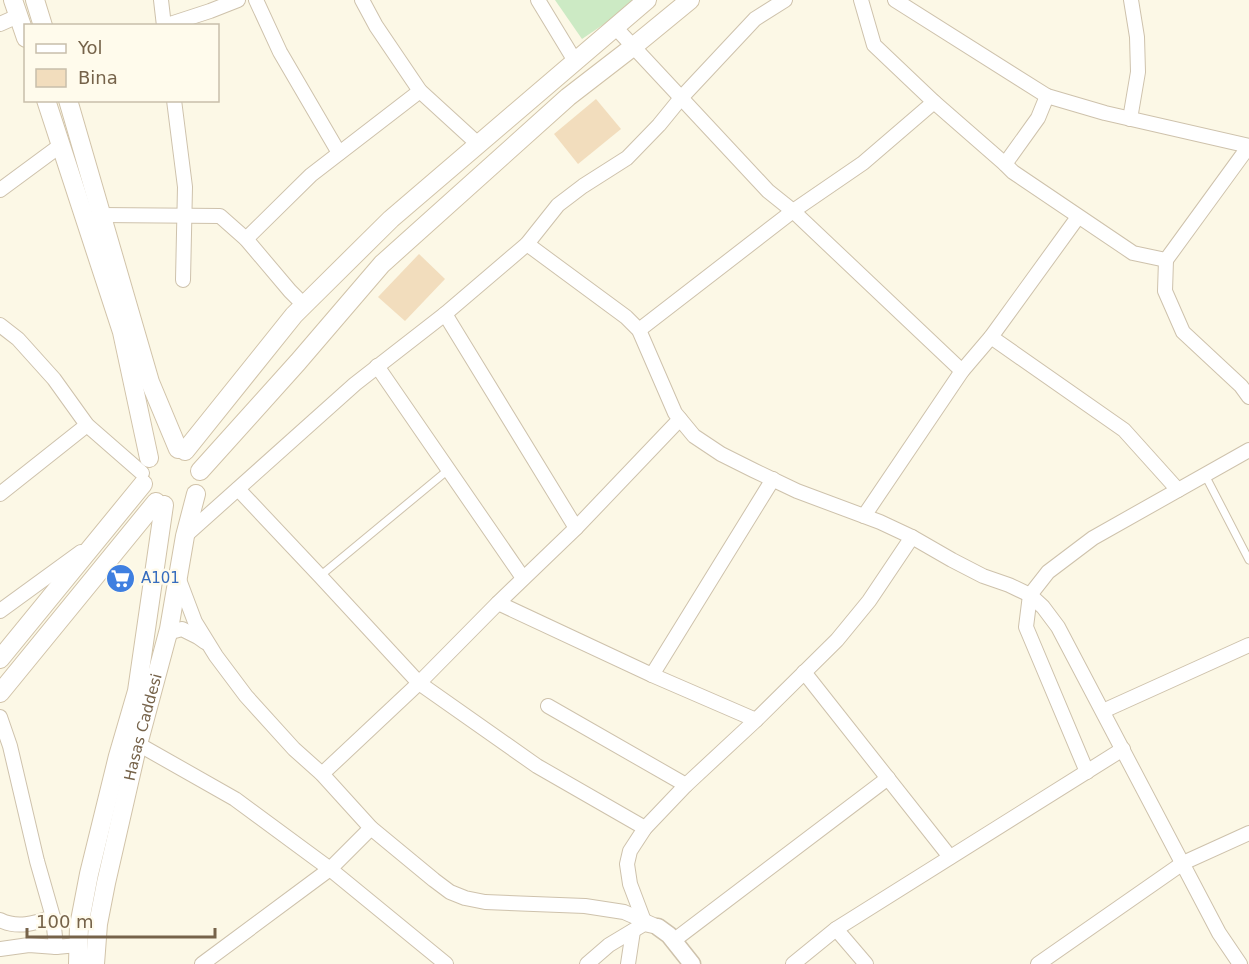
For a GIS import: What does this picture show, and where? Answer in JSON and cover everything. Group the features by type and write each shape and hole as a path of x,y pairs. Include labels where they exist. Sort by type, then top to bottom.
{"main road":[{"path":"35,0 42,24"},
{"path":"181,450 294,315 391,219 645,0"},
{"path":"200,471 382,264 568,97 690,0"},
{"path":"16,8 24,32"},
{"path":"0,659 96,542 145,472 162,449 181,450 192,456 198,465 201,480 196,494 186,502 175,506 160,503 147,493 145,472 122,332 47,102"},
{"path":"69,102 150,382 181,450"},
{"name":"Hasas Caddesi","path":"95,964 98,924 106,883 138,744 166,641 185,536 196,494"},
{"path":"0,693 160,503"},
{"name":"Hasas Caddesi","path":"78,964 79,926 89,874 118,756 137,691 160,503"}],"street":[{"path":"161,0 164,24"},
{"path":"170,24 238,0"},
{"path":"256,0 279,52 339,153"},
{"path":"362,0 376,26 420,91 478,144"},
{"path":"538,0 575,61"},
{"path":"185,536 377,366 445,314 527,244 558,205 627,158 755,19 785,0"},
{"path":"861,0 874,45 1013,172 1133,254 1166,260"},
{"path":"896,0 1047,96 1130,119 1249,146 1166,260 1165,291 1184,332 1241,386 1249,397"},
{"path":"1130,119 1138,72 1137,37 1131,0"},
{"path":"0,24 16,8"},
{"path":"615,27 768,191 793,211 962,371"},
{"path":"246,238 310,175 420,91"},
{"path":"1005,164 1038,118 1047,96"},
{"path":"174,102 185,187 183,280"},
{"path":"639,330 793,211 863,164 934,102"},
{"path":"0,190 61,145"},
{"path":"101,215 220,216 246,238 304,305"},
{"path":"864,516 962,371 991,337 1078,217"},
{"path":"527,244 626,317 639,330 675,413 694,436 721,453 797,491 880,522 912,537 962,566 1030,595 1043,607 1058,627 1219,933 1240,964"},
{"path":"445,314 576,528"},
{"path":"0,325 18,339 54,379 87,425 145,472"},
{"path":"991,337 1124,430 1178,490"},
{"path":"377,366 523,578"},
{"path":"322,774 419,683 576,528 680,419"},
{"path":"0,494 87,425"},
{"path":"1087,772 1026,627 1030,595 1048,572 1093,538 1249,450"},
{"path":"652,675 773,479"},
{"path":"237,489 419,683 537,765 645,828"},
{"path":"651,924 630,884 627,864 630,851 645,828 686,785 837,640 869,601 912,537"},
{"path":"0,611 96,542"},
{"path":"178,577 195,622 246,696 371,828 434,880 450,892 485,902 585,906 624,912 651,924 673,941 692,964"},
{"path":"498,603 652,675 756,720"},
{"path":"166,641 171,633 182,629 210,645"},
{"path":"1103,711 1249,645"},
{"path":"804,672 950,857"},
{"path":"548,706 686,785"},
{"path":"0,717 10,746 37,861 53,917 56,947"},
{"path":"138,744 235,799 330,870 446,964"},
{"path":"793,964 836,929 1123,749"},
{"path":"673,941 888,778"},
{"path":"203,964 330,870 371,828"},
{"path":"1038,964 1183,863 1249,832"},
{"path":"0,920 13,925 28,925 53,917"},
{"path":"587,964 609,945 644,924 651,924"},
{"path":"836,929 866,964"},
{"path":"628,964 633,932"},
{"path":"0,949 29,945 56,947 78,945"}],"lane":[{"path":"320,576 448,470"},
{"path":"1205,475 1249,560"}],"green space":[{"path":"555,0 637,0 638,1 582,39"}],"building":[{"path":"596,99 621,129 578,164 554,134"},
{"path":"419,254 445,279 405,321 378,297"}],"place":[{"name":"A101","path":"120,578"}]}
